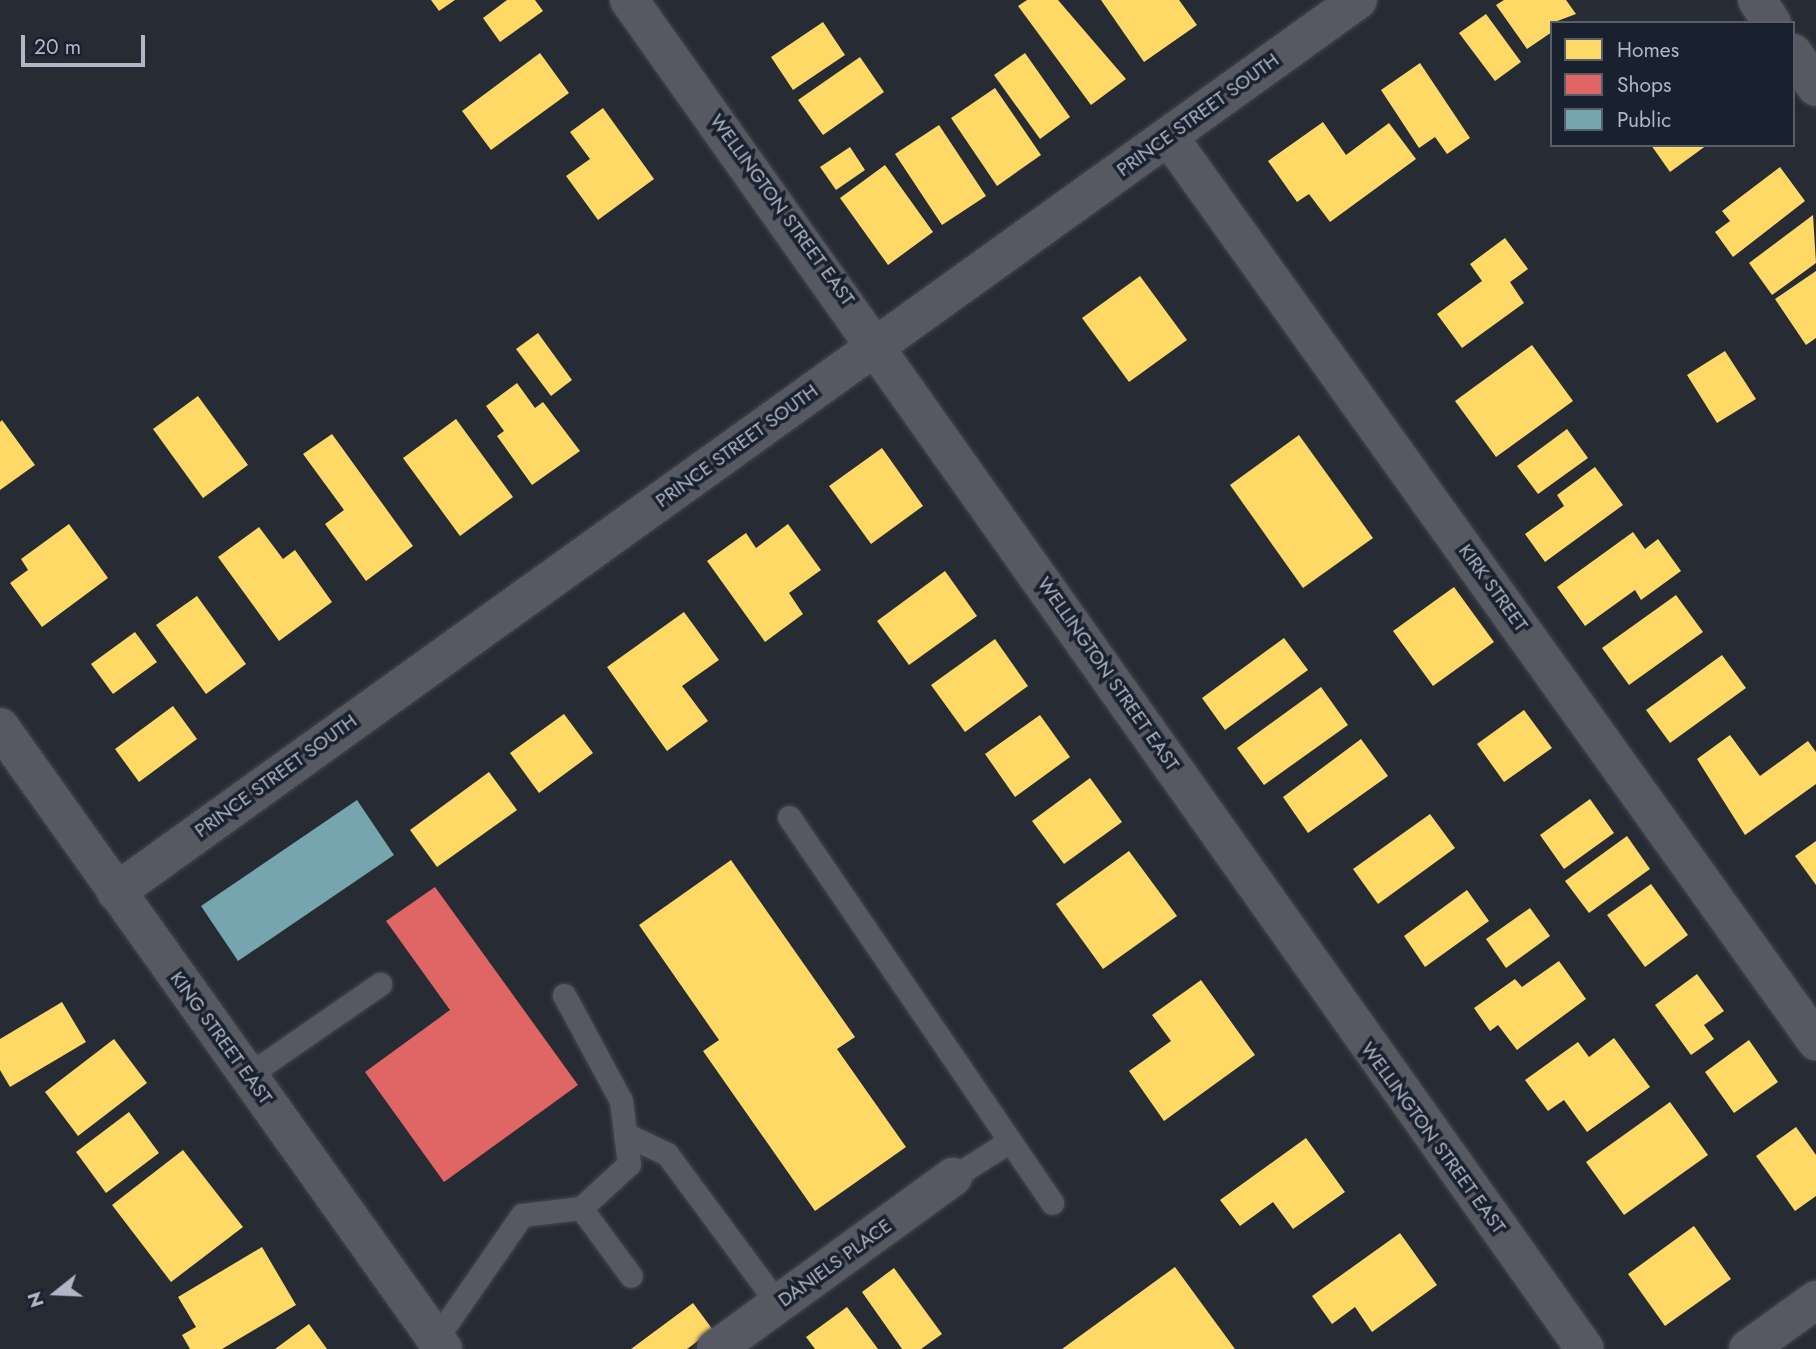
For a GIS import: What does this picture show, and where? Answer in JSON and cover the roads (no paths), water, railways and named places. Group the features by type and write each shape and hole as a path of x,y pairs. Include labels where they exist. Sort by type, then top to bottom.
{"street":[{"name":"WELLINGTON STREET EAST","path":"629,0 878,344 1585,1349"},
{"name":"PRINCE STREET SOUTH","path":"116,892 1358,0"},
{"path":"1756,0 1771,21"},
{"path":"1795,57 1816,87"},
{"name":"KIRK STREET","path":"1169,137 1816,1041"},
{"name":"KING STREET EAST","path":"0,727 439,1344"},
{"name":"DANIELS PLACE","path":"716,1349 953,1177"},
{"path":"1748,1349 1816,1300"}],"lane":[{"path":"789,817 1052,1203"},
{"path":"247,1076 380,984"},
{"path":"439,1344 522,1215 581,1208 629,1164 621,1101 564,995"},
{"path":"625,1134 667,1154 778,1304"},
{"path":"953,1177 1010,1141"},
{"path":"581,1208 631,1276"}]}
